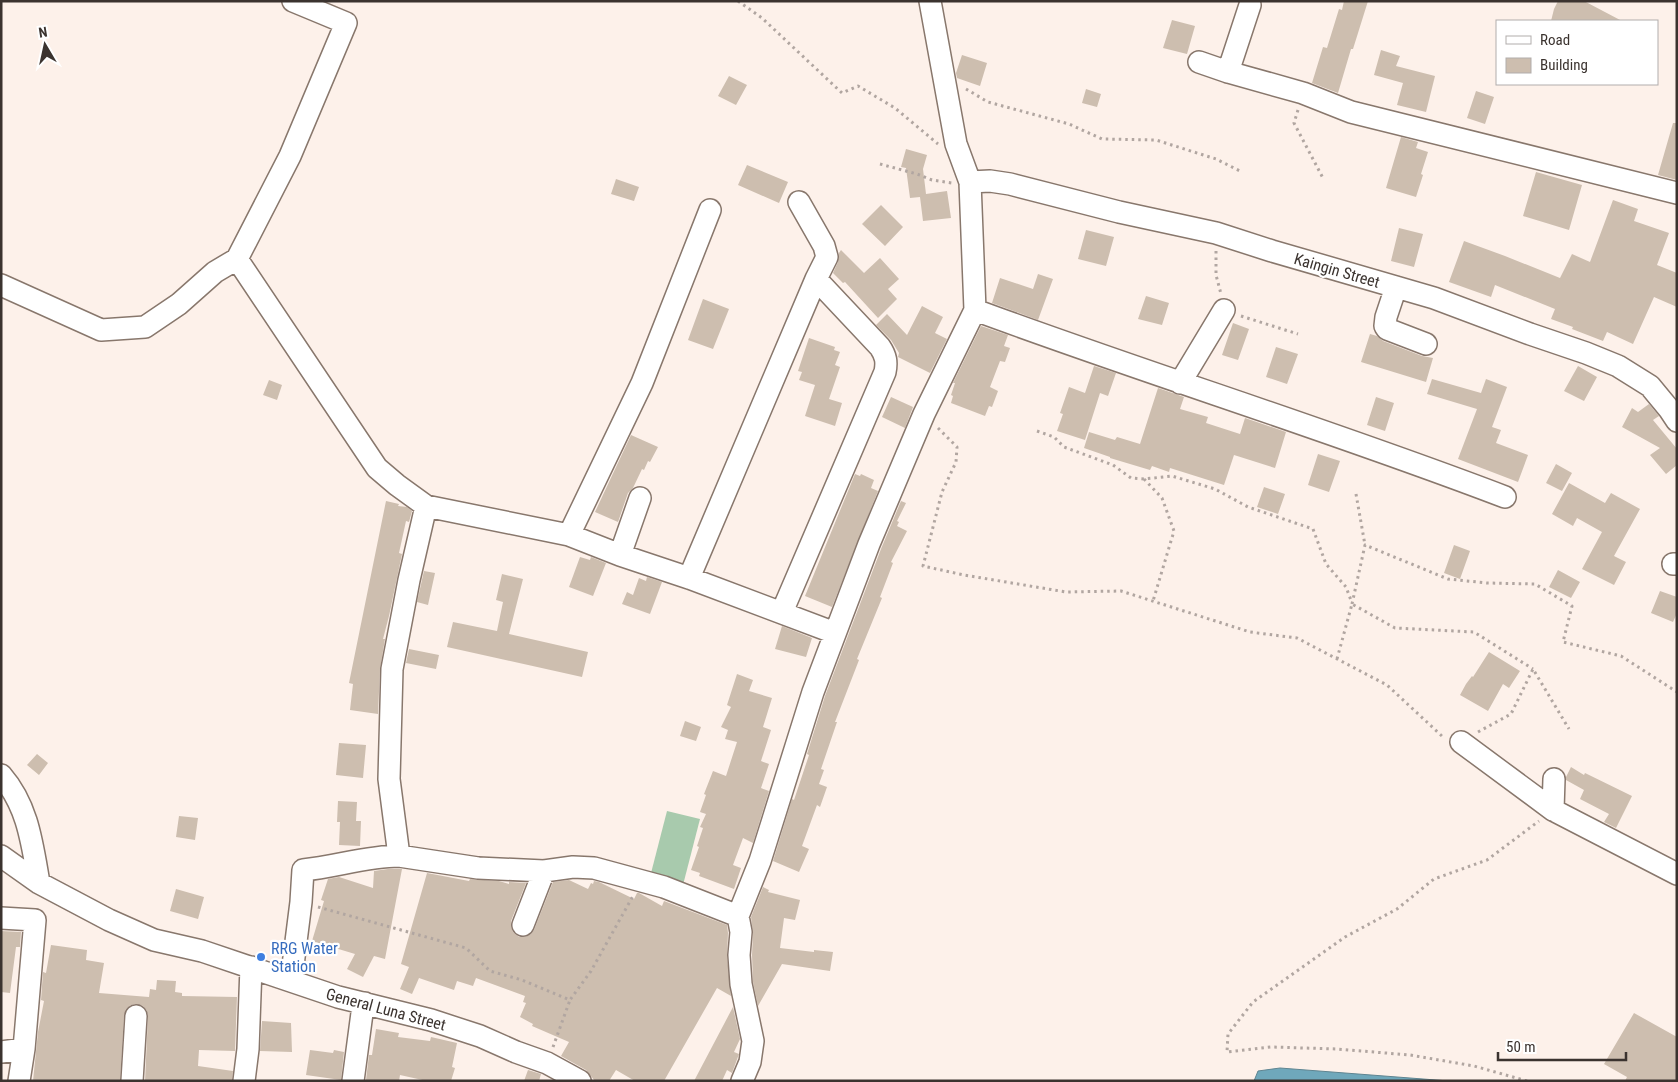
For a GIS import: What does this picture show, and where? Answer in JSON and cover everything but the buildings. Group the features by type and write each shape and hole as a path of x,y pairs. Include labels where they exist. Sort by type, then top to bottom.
{"street":[{"path":"1,285 102,330 145,327 179,304 215,272 237,259 290,156 346,23 293,1"},
{"path":"742,1081 750,1062 753,1041 741,984 738,916 760,861 813,692 835,633 924,414 975,310 970,182 956,144 930,1"},
{"path":"1228,72 1250,5"},
{"path":"1199,62 1303,93 1351,112 1677,193"},
{"name":"Kaingin Street","path":"970,182 990,181 1010,184 1119,212 1216,233 1434,298 1618,366 1650,386 1677,421"},
{"path":"689,578 827,257 824,246 799,202"},
{"path":"569,535 642,383 710,210"},
{"path":"237,259 377,468 397,486 426,506 569,535 835,633"},
{"path":"782,612 886,372 887,364 885,354 880,347 816,279"},
{"path":"1396,287 1384,322 1385,326 1387,329 1426,344"},
{"path":"975,310 1180,383 1408,460 1505,497"},
{"path":"1180,383 1224,310"},
{"path":"620,555 640,498"},
{"path":"399,856 389,778 392,669 408,580 426,506"},
{"path":"1461,742 1554,810 1677,874"},
{"path":"1,774 13,788 28,823 39,883"},
{"path":"1554,779 1554,810"},
{"name":"General Luna Street","path":"1,856 39,883 109,920 154,940 202,951 338,997 439,1022 480,1036 546,1063 580,1081"},
{"path":"291,981 303,870 387,856 399,856 478,868 544,871 573,867 594,868 642,880 738,916"},
{"path":"523,925 544,871"},
{"path":"1,918 35,920 20,1081"},
{"path":"244,1081 248,1048 251,967"},
{"path":"353,1081 365,1003"},
{"path":"132,1081 136,1016"},
{"path":"1,1052 24,1049"}],"path":[{"path":"738,1 762,18 842,93 858,86 895,108 938,144 956,144"},
{"path":"944,76 988,102 1069,124 1102,139 1156,140 1216,159 1242,172"},
{"path":"1303,93 1294,123 1324,180"},
{"path":"880,164 945,183 970,182"},
{"path":"1216,233 1216,275 1224,310 1298,334"},
{"path":"924,414 957,447 956,462 942,492 923,566 964,575 1066,592 1122,591 1250,632 1297,638 1387,686 1446,740 1461,742 1511,714 1533,669"},
{"path":"1037,431 1054,437 1064,447 1113,465 1131,478 1144,479 1172,476 1215,489 1248,507 1313,530 1326,564 1346,587 1352,604 1395,628 1474,632 1533,669 1569,728"},
{"path":"1144,479 1162,498 1174,531 1153,601"},
{"path":"1337,659 1365,545 1356,494"},
{"path":"1365,545 1448,579 1487,583 1535,584 1572,606 1563,642 1620,656 1677,692"},
{"path":"1527,1081 1474,1066 1410,1055 1337,1049 1271,1047 1227,1052 1228,1034 1253,1002 1345,937 1398,909 1434,879 1487,860 1554,810"},
{"path":"546,1063 570,1000 591,971 642,880"},
{"path":"315,906 466,948 490,971 522,980 570,1000"}],"green space":[{"path":"667,811 700,819 683,885 650,877"}],"water":[{"path":"1280,1068 1449,1081 1254,1081 1258,1071"}],"place":[{"name":"RRG Water Station","path":"261,957"}]}
